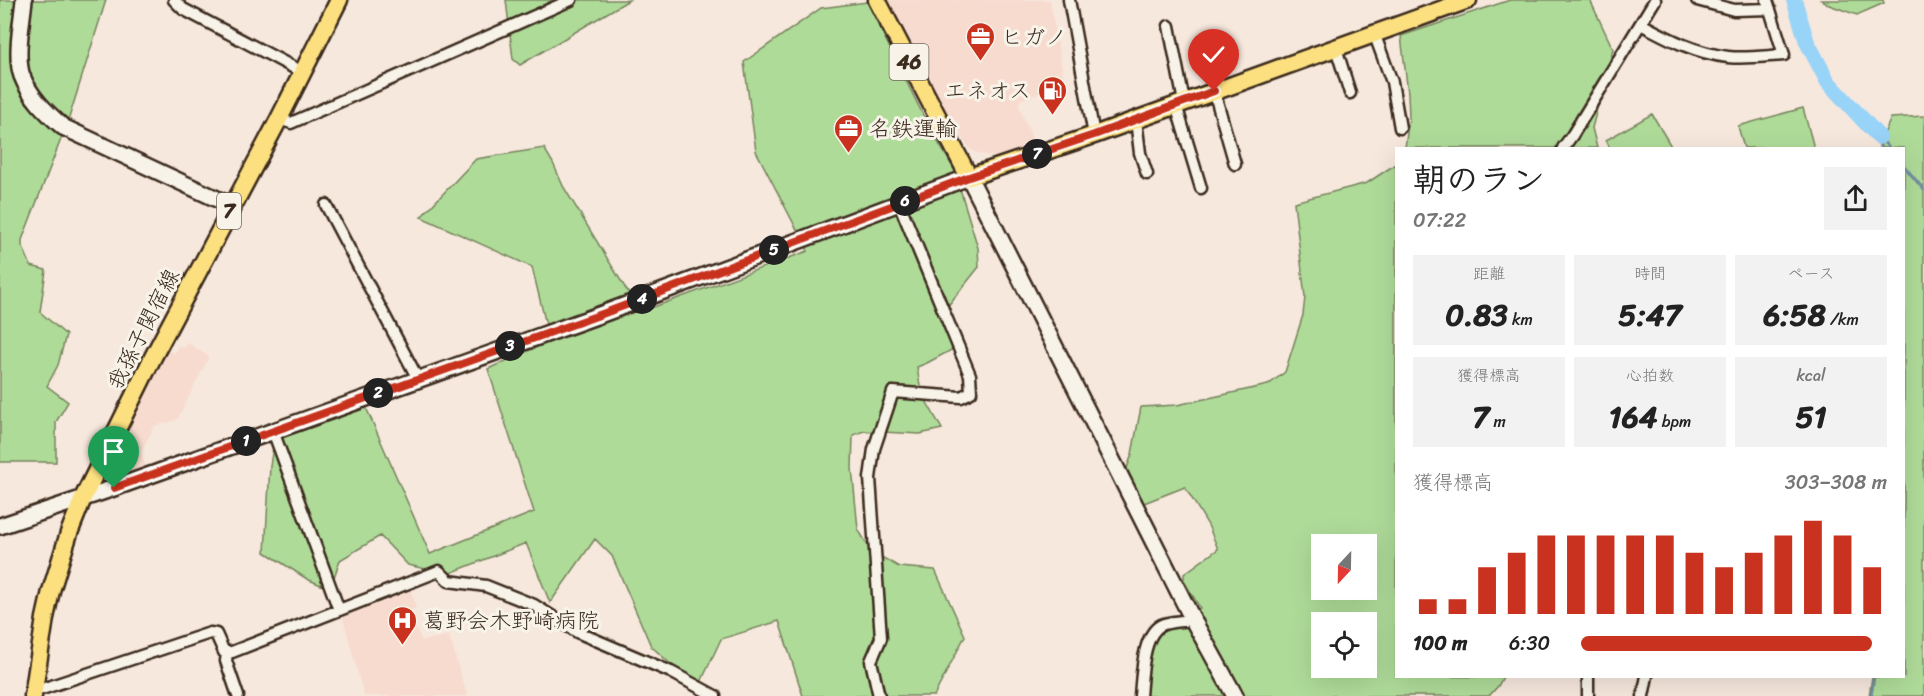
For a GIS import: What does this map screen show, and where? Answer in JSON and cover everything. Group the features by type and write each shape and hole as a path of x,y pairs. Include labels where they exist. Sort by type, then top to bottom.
{"main road":[{"name":"我孫子関宿線","path":"34,692 51,591 69,533 83,498 153,357 339,0"},
{"name":"46","path":"877,0 969,177"},
{"path":"969,177 1094,135 1468,0"}],"street":[{"path":"24,0 20,53 21,74 32,95 45,112 63,127 232,206"},
{"path":"174,0 183,9 302,72"},
{"path":"279,119 291,123 571,0"},
{"path":"1069,0 1094,135"},
{"path":"1564,147 1655,0"},
{"path":"1641,24 1682,45 1713,54 1729,57 1784,55 1768,4 1734,10 1697,0"},
{"path":"1169,26 1180,104 1201,188"},
{"path":"1374,33 1392,82 1400,128"},
{"path":"1336,48 1350,93"},
{"path":"1214,91 1235,164"},
{"path":"1136,120 1140,153 1147,174"},
{"path":"0,526 602,314 969,177 1193,620 1235,696"},
{"path":"879,696 871,661 881,638 870,478 874,449 893,392 961,397 971,392 970,375 899,203"},
{"path":"326,205 418,379"},
{"path":"273,431 339,610"},
{"path":"227,653 439,571 449,580 486,586 534,605 577,632 671,672 715,696"},
{"path":"1140,696 1144,655 1153,631 1164,624 1193,620"},
{"path":"34,692 210,633 216,634 224,652 227,653"},
{"path":"227,653 226,661 238,696"},
{"path":"1588,678 1588,696"},
{"path":"1643,696 1647,678"}],"shaded area":[{"path":"883,0 1050,0 1065,86 1020,100 1019,106 1036,148 994,157 970,149 945,115"},
{"path":"187,342 209,357 177,420 154,426 141,453 147,470 115,480 106,472 167,350 175,353 178,345 184,348"},
{"name":"葛野会木野崎病院","path":"410,587 416,608 411,610 422,641 449,635 468,696 364,696 342,614"}],"green space":[{"path":"0,0 106,0 68,121 22,240 31,266 46,270 40,312 66,335 58,365 47,386 68,402 56,422 56,462 0,462"},
{"path":"506,0 629,0 520,65 513,59"},
{"path":"1510,0 1590,0 1613,49 1592,128 1597,147 1405,147 1409,118 1401,36"},
{"path":"1821,0 1883,0 1884,3 1857,15"},
{"path":"867,2 929,127 954,169 978,248 979,267 943,312 957,347 917,367 921,392 942,429 920,434 864,431 853,435 852,468 858,529 871,551 899,567 935,570 965,636 934,696 803,696 779,621 721,639 701,682 676,669 651,646 612,556 595,539 550,603 526,543 448,574 408,565 380,536 340,560 330,589 307,579 265,552 270,466 274,440 365,405 430,554 534,512 488,369 550,341 532,267 421,217 476,159 544,148 563,186 640,312 808,251 756,151 744,62 821,8"},
{"path":"1803,108 1814,147 1744,147 1738,126"},
{"path":"1652,114 1671,147 1610,147 1606,140"},
{"path":"1924,116 1924,696 1869,696 1872,678 1905,678 1905,147 1881,147 1881,141 1891,118"},
{"path":"1395,165 1395,678 1502,678 1489,696 1143,696 1150,643 1164,627 1200,608 1184,581 1184,574 1218,549 1208,525 1185,487 1144,503 1126,471 1132,454 1141,407 1177,405 1268,385 1285,372 1303,315 1305,297 1294,202 1367,183"}],"waterway":[{"path":"1794,0 1807,42 1828,82 1879,137"},
{"path":"1879,137 1888,147"},
{"path":"1879,138 1880,147"},
{"path":"1905,167 1924,190"},
{"path":"1871,696 1874,678"}],"place":[{"name":"ヒガノ","path":"980,62"},
{"name":"エネオス","path":"1052,116"},
{"name":"名鉄運輸","path":"848,154"},
{"name":"葛野会木野崎病院","path":"402,646"}],"route":[{"path":"114,488 333,408 602,314 969,177 1214,91"}]}
